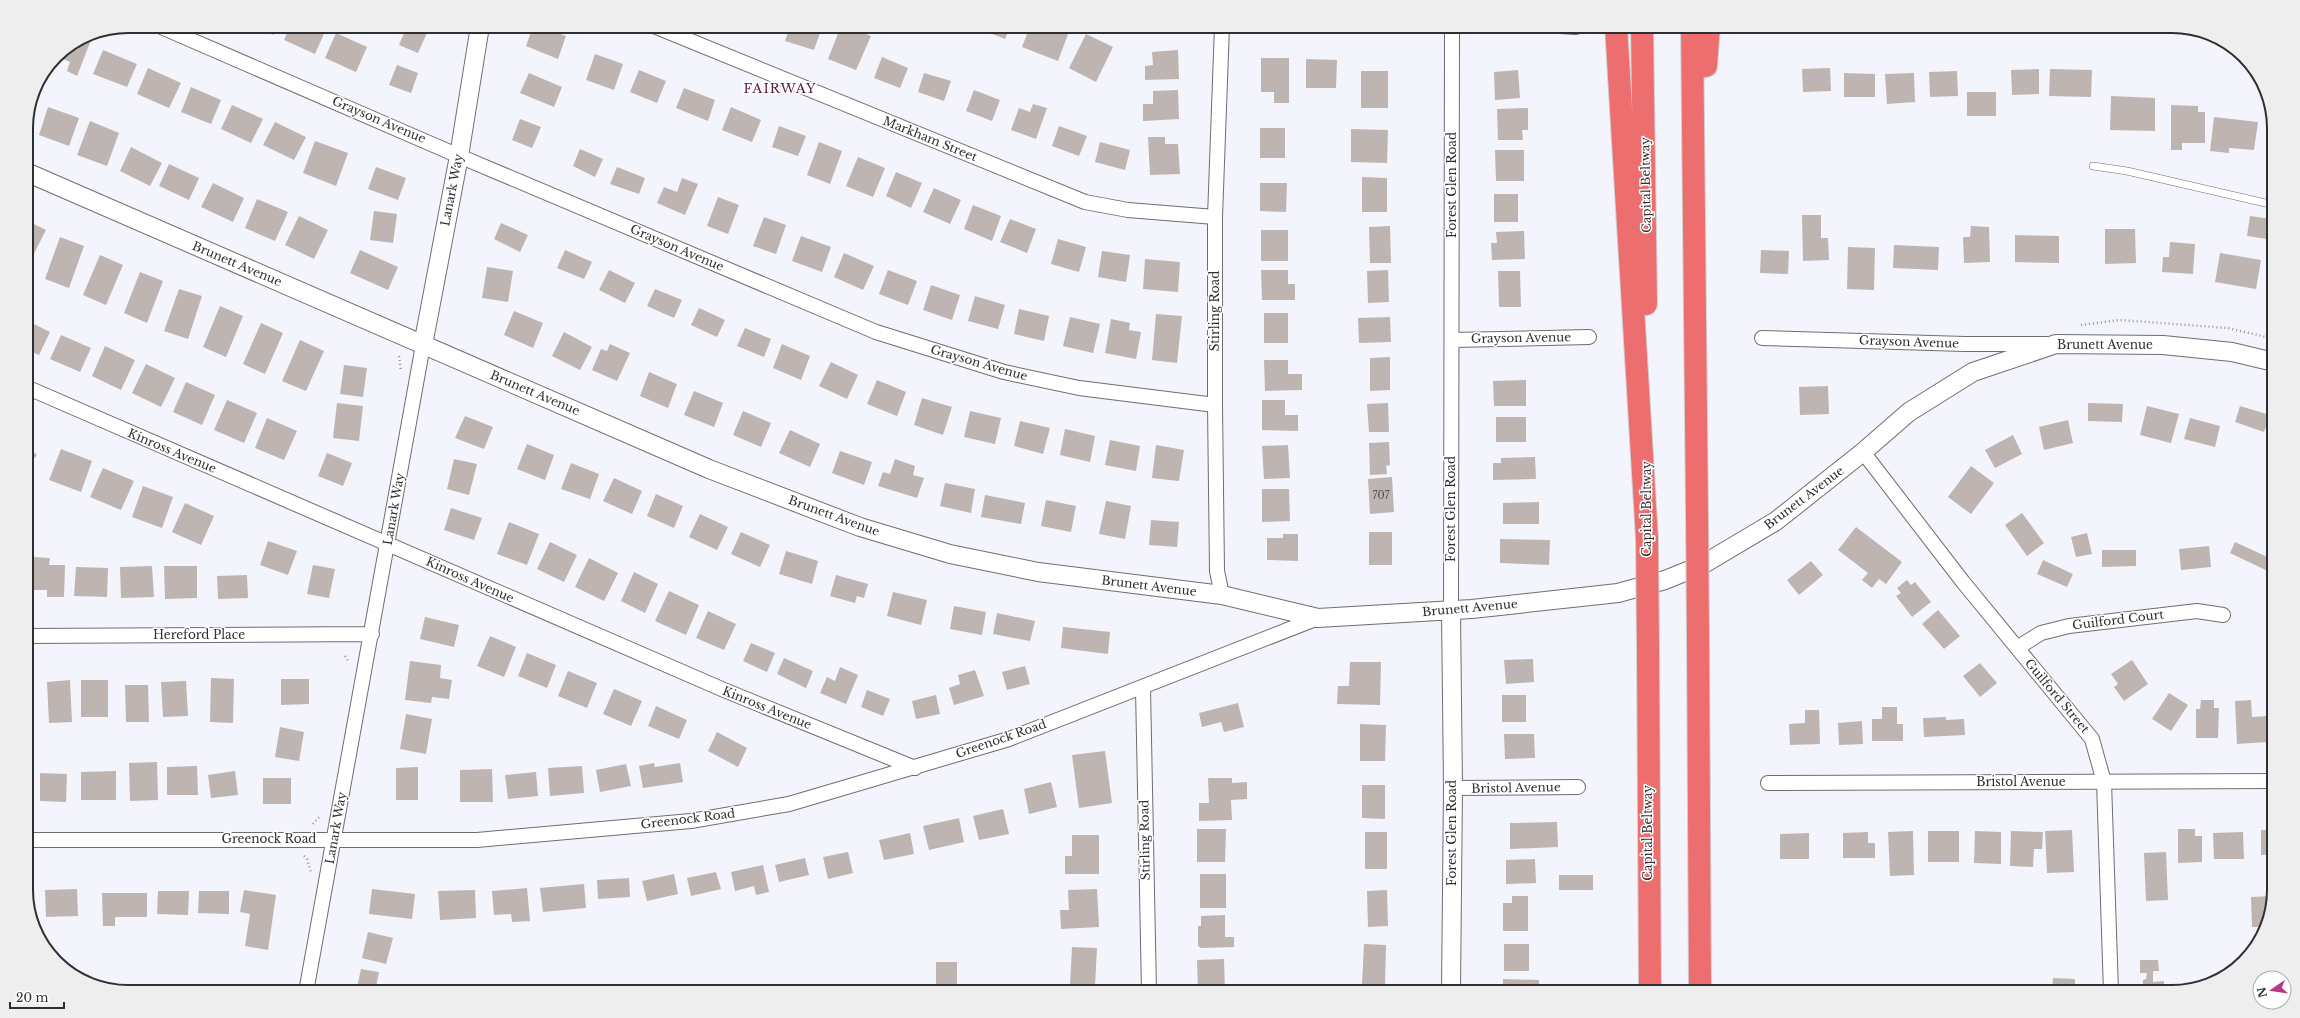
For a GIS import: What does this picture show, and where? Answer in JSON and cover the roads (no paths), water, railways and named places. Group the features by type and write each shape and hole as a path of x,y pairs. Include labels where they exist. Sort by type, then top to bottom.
{"highway":[{"path":"1616,33 1647,539"},
{"name":"Capital Beltway","path":"1642,33 1646,181 1650,985"},
{"path":"1692,33 1695,189 1700,985"},
{"path":"1695,189 1708,33"}],"street":[{"name":"Grayson Avenue","path":"175,33 459,156 876,332 1004,372 1079,388 1215,405"},
{"name":"Lanark Way","path":"307,985 372,634 423,345 459,156 479,33"},
{"name":"Markham Street","path":"671,33 1085,202 1128,210 1215,217"},
{"name":"Stirling Road","path":"1222,33 1215,217 1215,405 1217,571 1222,595"},
{"name":"Forest Glen Road","path":"1451,985 1453,788 1451,611 1452,33"},
{"name":"Brunett Avenue","path":"33,175 710,469 860,527 950,554 1038,572 1222,595 1318,618 1451,611 1618,592 1665,580 1702,565 1776,521 1863,452 1909,412 1973,372 2056,344 2163,345 2232,352 2267,360"},
{"name":"Grayson Avenue","path":"1452,340 1590,337"},
{"name":"Grayson Avenue","path":"1762,338 1965,344 2056,344"},
{"name":"Kinross Avenue","path":"33,390 724,690 915,768"},
{"name":"Guilford Street","path":"1863,452 2017,648 2092,739 2104,782 2111,985"},
{"name":"Guilford Court","path":"2017,648 2041,633 2069,626 2197,611 2223,615"},
{"name":"Greenock Road","path":"33,840 334,838 477,840 691,821 789,804 1009,739 1143,688 1318,618"},
{"name":"Hereford Place","path":"33,636 372,634"},
{"name":"Stirling Road","path":"1143,688 1149,985"},
{"name":"Bristol Avenue","path":"1768,783 2267,780"},
{"name":"Bristol Avenue","path":"1453,788 1578,787"}],"lane":[{"path":"2093,166 2127,171 2267,203"}],"district":[{"name":"FAIRWAY","path":"780,88"}]}
